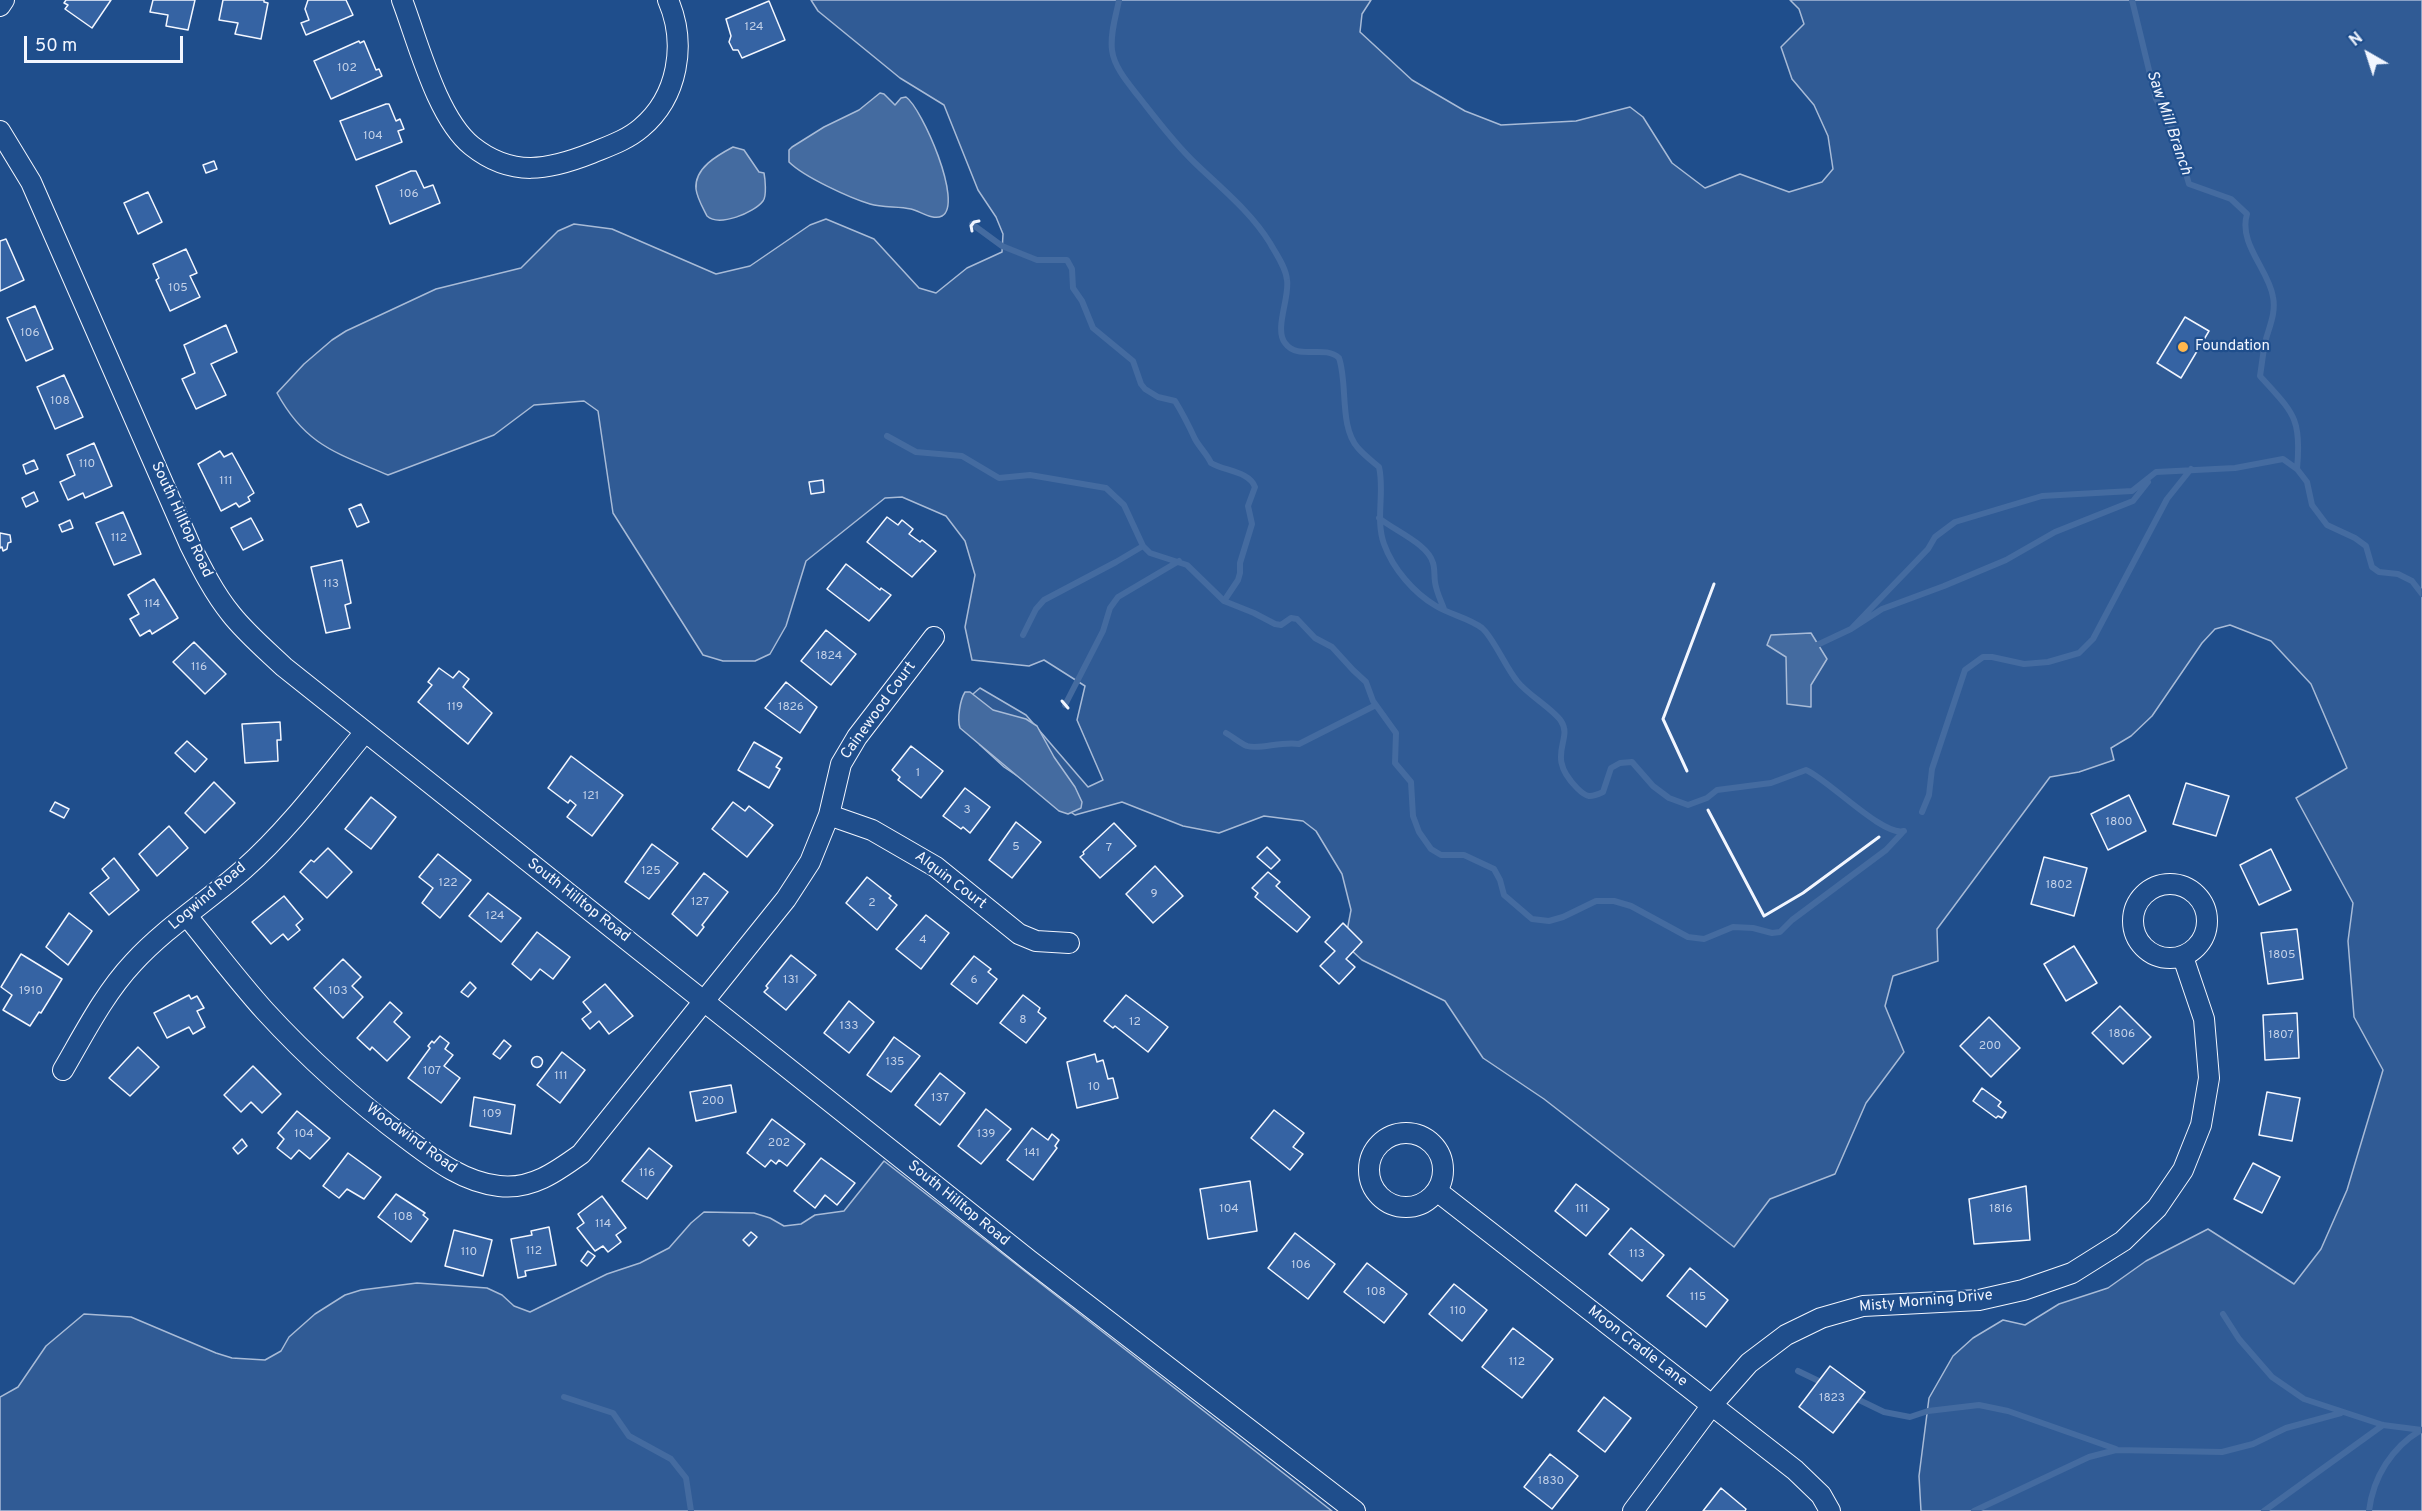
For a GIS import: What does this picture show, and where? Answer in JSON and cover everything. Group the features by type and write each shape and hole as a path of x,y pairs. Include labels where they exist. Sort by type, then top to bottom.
{"street":[{"path":"0,6 4,0"},
{"path":"402,0 440,102 455,126 472,146 493,158 516,167 538,169 567,163 621,141 640,129 657,112 671,88 678,60 677,32 668,0"},
{"name":"South Hilltop Road","path":"0,131 32,182 205,575 231,615 284,667 364,732 1029,1260 1355,1511"},
{"name":"Cainewood Court","path":"704,1001 786,899 810,862 829,815 841,764 857,737 934,637"},
{"name":"Logwind Road","path":"63,1070 113,986 153,944 245,868 277,836 364,732"},
{"name":"Alquin Court","path":"829,815 872,830 936,867 1019,934 1036,941 1068,944"},
{"name":"Woodwind Road","path":"187,916 265,1010 342,1086 384,1122 445,1167 475,1182 500,1187 530,1185 556,1172 581,1154 704,1001"},
{"name":"Misty Morning Drive","path":"1633,1511 1712,1405 1749,1363 1786,1335 1821,1318 1863,1306 1979,1300 2023,1290 2072,1273 2123,1241 2157,1208 2183,1170 2201,1125 2209,1078 2204,1019 2183,957"},
{"name":"Moon Cradle Lane","path":"1437,1191 1795,1470 1821,1495 1830,1511"}],"shaded area":[{"path":"811,0 1371,0 1362,14 1360,32 1412,80 1465,111 1501,125 1576,121 1630,107 1643,117 1672,163 1705,188 1740,174 1789,192 1822,182 1833,169 1828,136 1814,105 1792,79 1781,47 1804,24 1799,9 1790,0 2422,0 2422,1511 1921,1511 1919,1476 1929,1398 1953,1356 1973,1338 2003,1320 2025,1325 2059,1304 2108,1288 2146,1261 2208,1229 2294,1284 2321,1249 2347,1190 2383,1070 2354,1017 2348,941 2353,903 2296,798 2347,768 2311,684 2271,641 2230,625 2215,629 2202,643 2152,716 2131,736 2111,748 2114,760 2079,772 2050,777 1937,929 1938,961 1893,976 1885,1006 1904,1052 1866,1103 1835,1174 1770,1199 1734,1247 1544,1099 1483,1058 1445,1001 1362,960 1350,949 1347,931 1351,910 1342,874 1316,831 1303,821 1264,816 1219,833 1183,826 1122,802 1075,815 1004,767 980,745 960,715 967,699 980,688 1026,715 1088,787 1103,780 1077,720 1085,686 1044,660 1029,666 972,660 965,627 975,575 965,541 946,516 902,497 885,498 806,561 786,626 770,654 755,661 723,661 703,655 613,513 598,411 584,401 534,405 494,435 388,475 324,446 299,425 277,393 304,364 332,340 346,331 436,289 521,268 558,231 574,224 612,229 716,274 750,266 810,225 826,219 874,239 919,288 936,293 967,268 1002,252 1003,234 996,217 978,190 944,105 900,78 818,11"},
{"path":"880,93 895,105 901,98 906,97 930,136 948,194 947,208 942,216 935,217 911,209 861,201 816,180 789,162 789,150 792,147 824,127 859,110"},
{"path":"733,147 744,150 759,172 764,173 764,199 759,206 744,214 728,219 712,219 707,216 699,199 696,181 708,163"},
{"path":"1811,633 1827,659 1811,685 1811,707 1787,704 1786,657 1767,645 1771,635"},
{"path":"965,692 970,692 993,710 1026,719 1037,726 1054,757 1075,787 1082,802 1081,808 1068,814 1059,811 960,728 960,710"},
{"path":"884,1161 1332,1511 0,1511 0,1397 18,1387 46,1346 84,1314 131,1317 216,1353 232,1358 265,1360 281,1351 289,1337 315,1314 345,1295 361,1290 417,1283 487,1288 502,1295 514,1306 530,1312 607,1274 640,1263 669,1248 704,1212 754,1213 784,1226 801,1224 815,1215 844,1211"}],"building":[{"path":"66,0 111,0 92,28 65,9 68,5 64,3"},
{"path":"153,0 195,0 188,30 166,26 168,15 150,12"},
{"path":"223,0 264,0 268,3 261,39 235,34 238,23 219,20"},
{"path":"308,0 346,0 353,15 306,35 301,23 309,20 305,9"},
{"path":"769,1 785,40 742,58 738,50 733,50 729,42 731,36 726,19"},
{"path":"359,41 360,43 364,41 376,70 379,69 382,76 331,99 314,61"},
{"path":"389,104 396,121 400,119 404,129 398,131 402,142 356,160 340,121"},
{"path":"214,161 217,169 206,173 203,165"},
{"path":"416,171 424,188 433,185 440,203 390,224 376,186"},
{"path":"148,192 162,222 138,234 124,203"},
{"path":"6,239 24,280 0,291 0,241"},
{"path":"186,249 197,273 190,276 200,297 170,311 156,280 159,278 153,264"},
{"path":"35,306 53,349 26,361 7,318"},
{"name":"Foundation","path":"2185,317 2209,331 2181,378 2157,363"},
{"path":"226,325 237,352 211,364 226,395 196,409 182,379 195,373 184,345"},
{"path":"64,375 83,417 55,429 37,387"},
{"path":"94,443 112,486 85,498 83,493 68,500 60,482 75,475 67,455"},
{"path":"220,451 224,457 232,453 254,493 248,497 250,501 239,507 236,503 221,511 198,464"},
{"path":"34,460 38,469 26,474 23,465"},
{"path":"823,480 824,492 811,494 809,482"},
{"path":"34,492 38,501 26,507 22,498"},
{"path":"361,504 369,522 357,527 349,509"},
{"path":"123,512 141,554 114,565 96,523"},
{"path":"887,517 898,525 902,520 913,529 909,534 920,542 922,540 936,551 912,577 867,542"},
{"path":"251,518 263,540 243,550 231,528"},
{"path":"70,520 73,528 62,532 59,525"},
{"path":"0,533 10,535 11,542 3,551 2,547 0,548"},
{"path":"342,560 351,603 345,605 350,628 326,633 311,567"},
{"path":"846,564 880,590 881,588 891,595 869,621 827,589"},
{"path":"154,579 178,618 152,634 150,630 140,636 130,619 139,614 128,595"},
{"path":"826,630 856,654 831,685 801,661"},
{"path":"194,642 226,674 205,694 173,662"},
{"path":"439,668 453,678 459,671 469,679 463,687 492,713 468,744 418,702 432,685 428,682"},
{"path":"786,682 817,707 800,733 765,708"},
{"path":"280,722 281,740 277,740 278,761 245,763 242,724"},
{"path":"187,741 207,759 195,772 175,753"},
{"path":"754,742 782,758 776,767 780,769 769,788 738,770"},
{"path":"911,746 943,771 921,798 898,780 900,777 892,770"},
{"path":"571,756 623,795 592,836 567,817 576,805 570,800 568,803 548,788"},
{"path":"214,782 235,803 205,833 185,813"},
{"path":"2186,783 2229,796 2216,836 2173,824"},
{"path":"965,788 990,807 970,833 943,816"},
{"path":"2129,795 2146,831 2108,850 2091,814"},
{"path":"371,797 396,817 371,849 345,829"},
{"path":"55,802 69,809 64,818 50,811"},
{"path":"733,802 745,811 749,806 773,825 747,857 712,829"},
{"path":"1016,822 1041,842 1012,878 989,860"},
{"path":"1114,823 1136,846 1100,878 1080,857"},
{"path":"169,826 188,848 157,876 139,854"},
{"path":"652,844 678,863 649,899 625,882"},
{"path":"1267,847 1280,860 1271,869 1257,857"},
{"path":"328,848 352,872 327,898 300,872 311,860 314,862"},
{"path":"2271,849 2291,890 2259,905 2240,865"},
{"path":"438,854 471,880 440,918 422,903 433,888 419,877"},
{"path":"2044,857 2087,868 2074,916 2031,904"},
{"path":"114,858 139,890 109,915 90,893 109,878 102,869"},
{"path":"1155,866 1183,896 1153,923 1126,894"},
{"path":"1268,872 1280,882 1276,886 1310,917 1297,932 1255,897 1258,893 1252,888"},
{"path":"704,873 728,892 702,925 704,927 697,936 672,914"},
{"path":"867,877 891,896 889,898 897,905 877,930 846,903"},
{"path":"488,893 521,918 501,942 469,916"},
{"path":"284,896 303,919 296,925 300,930 288,940 283,934 271,944 252,922"},
{"path":"69,913 92,931 68,965 46,947"},
{"path":"926,915 949,933 921,969 896,949"},
{"path":"1343,923 1362,942 1346,959 1355,967 1339,984 1320,966 1335,951 1325,942"},
{"path":"2297,929 2303,979 2268,984 2261,933"},
{"path":"537,932 570,957 553,979 540,969 531,980 512,964"},
{"path":"2074,946 2097,983 2066,1001 2044,964"},
{"path":"21,954 62,979 30,1026 3,1010 12,995 1,987"},
{"path":"791,955 816,975 786,1010 764,992 768,988 766,986"},
{"path":"974,956 991,969 988,972 997,979 977,1004 951,984"},
{"path":"343,959 361,977 352,986 363,997 343,1018 314,988"},
{"path":"470,982 476,988 468,997 461,992"},
{"path":"605,984 633,1016 609,1034 599,1021 590,1029 582,1019 591,1012 583,1002"},
{"path":"189,995 191,999 197,996 204,1008 197,1011 205,1027 193,1034 189,1027 167,1038 154,1013"},
{"path":"1023,995 1040,1008 1038,1012 1046,1018 1026,1043 1000,1023"},
{"path":"1126,995 1168,1027 1148,1052 1115,1026 1113,1028 1104,1021"},
{"path":"849,1001 874,1022 849,1053 824,1033"},
{"path":"390,1002 402,1013 394,1022 410,1037 387,1061 372,1047 370,1050 357,1038"},
{"path":"2120,1006 2151,1037 2123,1064 2092,1033"},
{"path":"2297,1013 2299,1058 2265,1060 2263,1015"},
{"path":"1989,1017 2020,1048 1991,1077 1960,1046"},
{"path":"440,1036 449,1043 445,1049 453,1055 444,1066 460,1078 441,1103 408,1078 430,1048 428,1046"},
{"path":"894,1037 920,1056 891,1092 867,1075"},
{"path":"504,1040 511,1046 500,1059 493,1054"},
{"path":"138,1047 159,1067 130,1096 109,1078"},
{"path":"562,1052 585,1070 560,1103 537,1085"},
{"path":"1095,1054 1097,1062 1103,1060 1108,1079 1113,1078 1118,1098 1077,1108 1067,1062"},
{"path":"537,1057 541,1058 541,1066 537,1067 533,1066 532,1062 533,1058"},
{"path":"253,1066 281,1094 262,1113 251,1102 241,1112 224,1095"},
{"path":"940,1073 965,1093 940,1125 915,1105"},
{"path":"731,1085 736,1112 696,1121 690,1092"},
{"path":"1982,1088 2001,1102 1998,1106 2006,1112 2002,1118 1998,1116 1996,1118 1973,1101"},
{"path":"2267,1092 2300,1098 2292,1141 2259,1135"},
{"path":"474,1097 515,1105 511,1134 470,1126"},
{"path":"986,1109 1011,1129 981,1164 958,1146"},
{"path":"1274,1110 1304,1133 1293,1147 1303,1154 1290,1170 1251,1138"},
{"path":"297,1111 330,1138 310,1159 299,1150 291,1159 277,1148 284,1139 278,1133"},
{"path":"772,1119 805,1144 787,1166 779,1160 776,1164 771,1160 765,1167 747,1153"},
{"path":"1032,1128 1048,1140 1052,1134 1059,1140 1055,1146 1057,1148 1033,1180 1007,1160"},
{"path":"242,1139 247,1146 238,1154 233,1148"},
{"path":"649,1148 672,1166 647,1199 622,1181"},
{"path":"348,1153 381,1177 364,1199 347,1189 339,1198 323,1186"},
{"path":"821,1158 855,1183 837,1205 825,1195 815,1208 794,1191"},
{"path":"2253,1163 2280,1177 2262,1213 2234,1199"},
{"path":"1250,1181 1257,1231 1208,1239 1200,1189"},
{"path":"1576,1184 1609,1209 1586,1236 1555,1211"},
{"path":"2026,1186 2030,1240 1974,1244 1969,1199"},
{"path":"396,1194 425,1213 423,1215 428,1219 411,1242 378,1217"},
{"path":"602,1196 626,1228 616,1235 621,1242 608,1252 603,1246 595,1251 577,1228 584,1223 578,1214"},
{"path":"549,1227 556,1265 525,1271 526,1276 518,1278 511,1239 532,1235 531,1231"},
{"path":"1631,1228 1664,1255 1642,1281 1609,1254"},
{"path":"454,1230 492,1240 483,1276 445,1266"},
{"path":"751,1232 757,1237 749,1246 743,1240"},
{"path":"1295,1233 1335,1264 1308,1299 1268,1268"},
{"path":"588,1251 595,1256 587,1266 581,1261"},
{"path":"1367,1263 1407,1294 1384,1323 1344,1292"},
{"path":"1690,1268 1728,1300 1706,1327 1667,1296"},
{"path":"1454,1284 1487,1310 1462,1341 1429,1314"},
{"path":"1513,1328 1553,1359 1522,1398 1482,1367"},
{"path":"1830,1366 1865,1392 1833,1433 1799,1407"},
{"path":"1604,1397 1631,1418 1605,1452 1578,1431"},
{"path":"1550,1454 1578,1476 1552,1509 1524,1487"},
{"path":"1721,1488 1746,1509 1745,1511 1703,1511"}],"waterway":[{"path":"1119,0 1112,44 1113,56 1122,75 1180,147 1254,221 1283,265 1287,287 1281,330 1285,343 1297,351 1326,352 1339,358 1348,429 1360,451 1379,467 1381,535 1393,562 1405,580 1428,601 1482,628 1491,638 1517,681 1557,716 1564,728 1562,766 1577,788 1589,796 1603,792 1611,768 1620,763 1632,762 1653,786 1669,798 1688,805 1707,798 1717,790 1771,783 1806,770 1870,817 1895,831 1904,831"},
{"name":"Saw Mill Branch","path":"2132,0 2156,99 2173,129 2189,184 2231,199 2247,214 2245,225 2250,246 2266,277 2274,303 2260,376 2293,417 2298,438 2297,469"},
{"path":"972,224 1002,246 1037,260 1067,260 1072,269 1073,288 1082,301 1093,328 1133,361 1145,389 1158,397 1175,401 1211,463 1242,474 1252,482 1255,487 1248,506 1252,524 1240,563 1238,580 1224,601"},
{"path":"887,436 916,452 962,456 999,478 1030,475 1106,488 1124,505 1143,546 1150,553 1187,565 1224,601 1275,624 1281,625 1291,618 1297,619 1315,638 1332,647 1366,682 1373,701 1396,733 1395,763 1411,782 1413,816 1419,832 1431,849 1441,855 1464,855 1494,869 1504,895 1532,919 1549,921 1563,917 1596,901 1614,901 1631,906 1688,937 1704,939 1733,927 1753,928 1772,933 1780,932 1792,920 1886,850 1902,833"},
{"path":"1851,629 1928,549 1935,537 1955,522 2042,496 2132,491 2156,472 2235,468 2283,459 2297,469 2307,482 2312,505 2327,525 2355,538 2366,546 2372,567 2379,572 2398,574 2412,581 2422,594"},
{"path":"1922,812 1929,795 1932,769 1965,670 1983,657 2024,664 2048,662 2079,653 2093,639 2167,499 2191,469"},
{"path":"1817,645 1851,629 1882,609 2006,560 2055,532 2133,501 2148,482"},
{"path":"1379,518 1418,544 1430,556 1434,565 1436,589 1444,609"},
{"path":"1023,635 1036,609 1044,600 1143,546"},
{"path":"1065,705 1103,631 1110,608 1118,597 1179,561"},
{"path":"1226,733 1244,745 1252,747 1299,744 1376,705"},
{"path":"2223,1314 2239,1339 2272,1377 2304,1399 2383,1425 2422,1430"},
{"path":"1798,1371 1825,1384"},
{"path":"564,1397 613,1413 629,1436 671,1459 686,1478 691,1511"},
{"path":"1853,1397 1884,1412 1910,1417 1928,1411 1979,1405 2008,1411 2116,1449"},
{"path":"1974,1511 2089,1457 2116,1450 2222,1452 2253,1444 2286,1428 2341,1413"},
{"path":"2264,1511 2383,1425"},
{"path":"2369,1511 2375,1486 2386,1464 2401,1445 2421,1430"}],"wall":[{"path":"972,231 971,226 974,222 979,221"},
{"path":"1687,771 1663,719 1714,584"},
{"path":"1062,701 1068,708"},
{"path":"1708,810 1764,916 1803,893 1879,837"}],"place":[{"name":"Foundation","path":"2183,347"}]}
